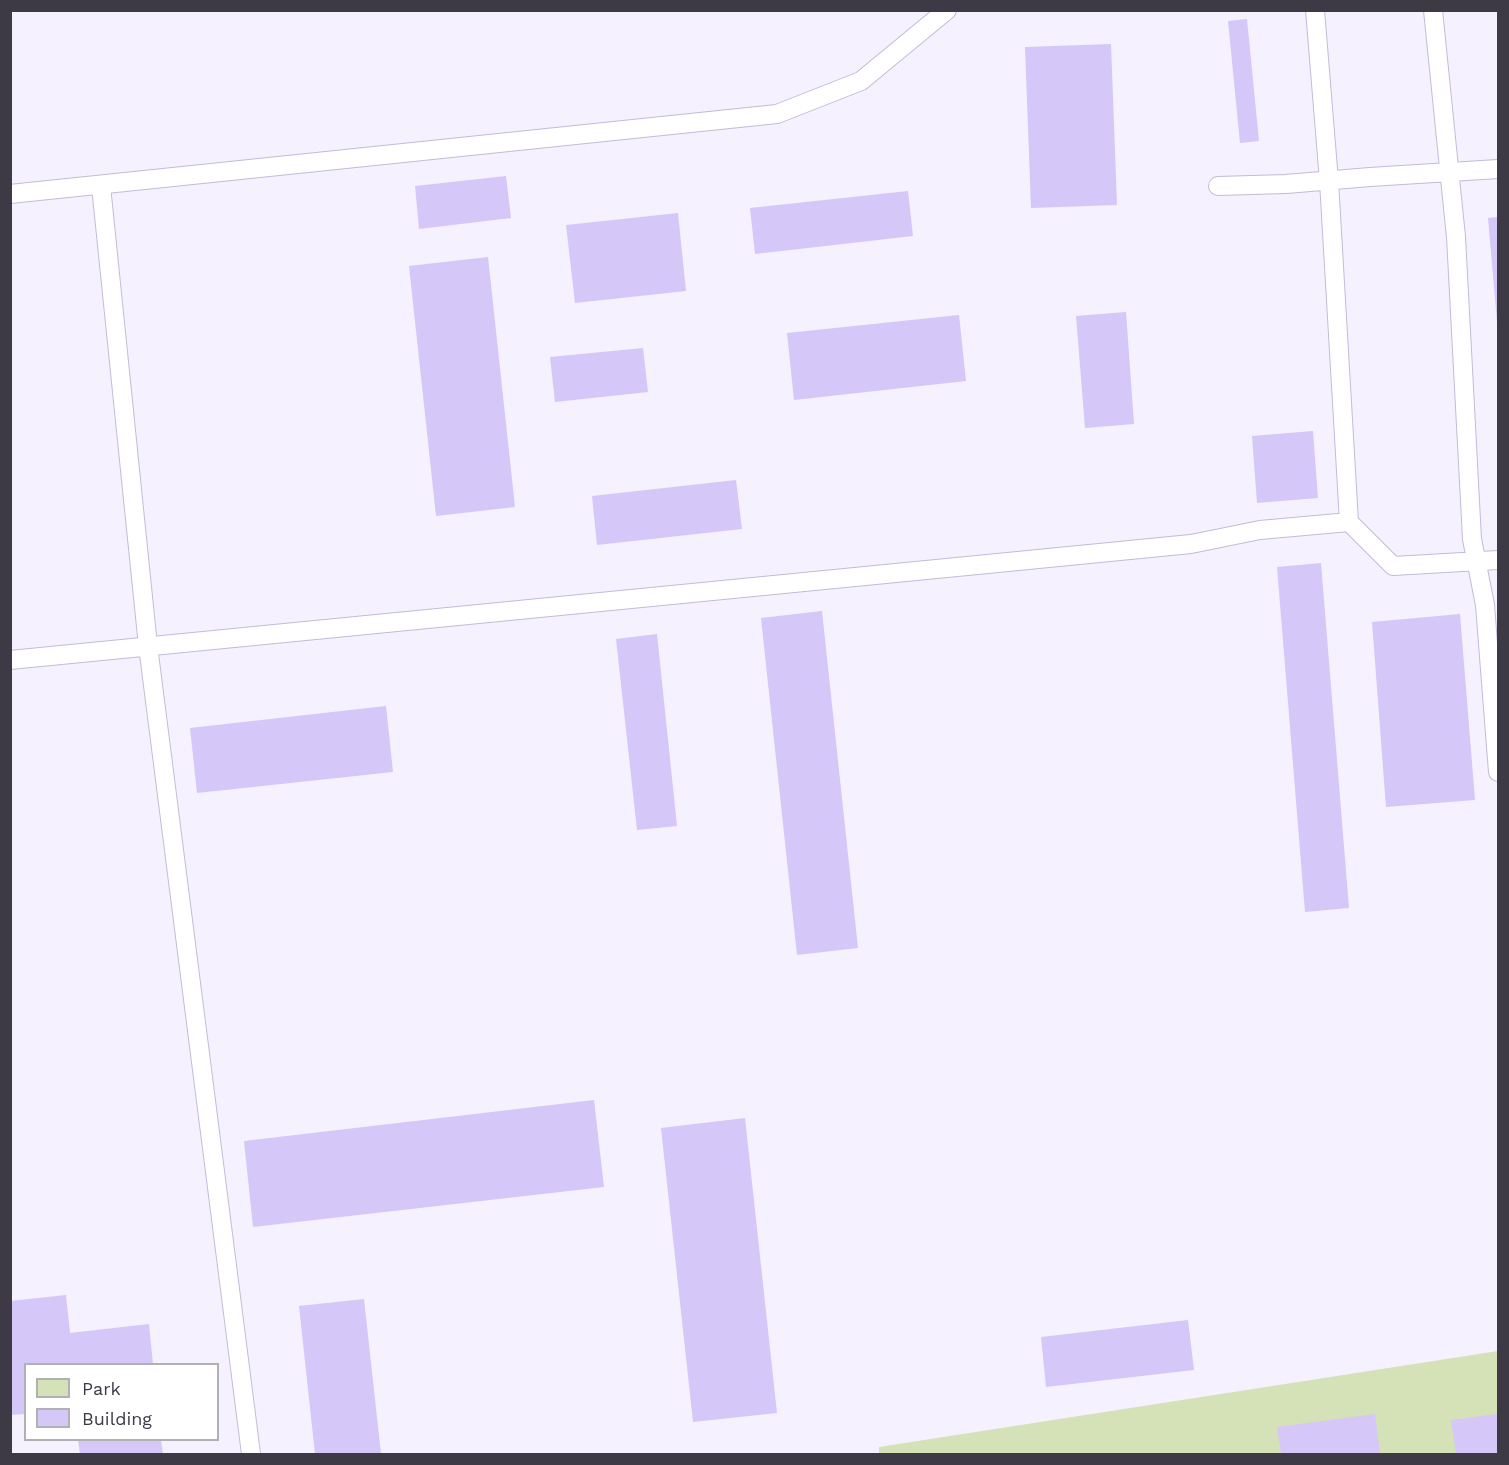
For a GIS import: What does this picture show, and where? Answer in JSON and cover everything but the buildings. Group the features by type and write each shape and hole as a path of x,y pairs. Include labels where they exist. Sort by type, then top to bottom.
{"lane":[{"path":"10,194 777,114 861,81 948,10"},
{"path":"1314,10 1329,180 1349,522 1393,566 1498,560"},
{"path":"1434,10 1456,237 1472,539 1485,605 1498,772"},
{"path":"1218,186 1286,184 1498,169"},
{"path":"101,186 148,646 251,1455"},
{"path":"10,660 1191,544 1260,530 1349,522"}],"green space":[{"path":"1498,1351 1498,1454 879,1454 879,1447"}]}
